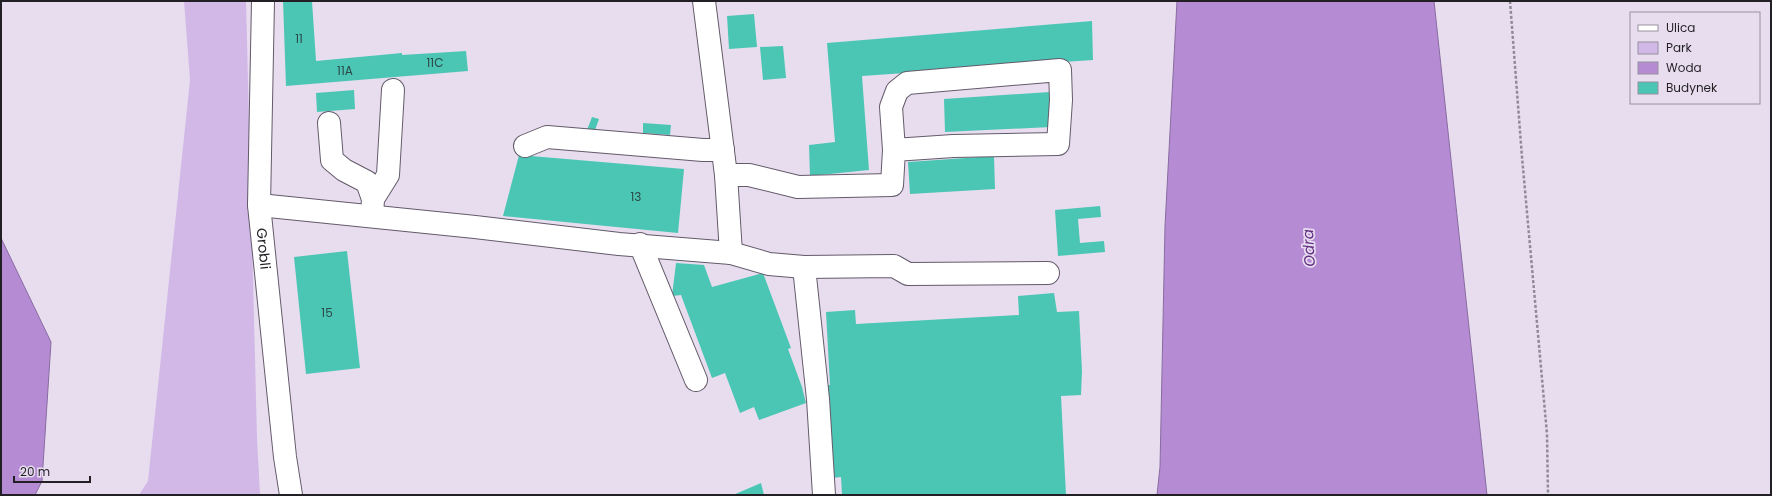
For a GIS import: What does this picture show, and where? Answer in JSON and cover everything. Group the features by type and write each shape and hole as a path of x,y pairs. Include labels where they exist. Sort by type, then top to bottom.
{"street":[{"name":"Grobli","path":"263,1 259,205 285,457 292,495"},
{"path":"704,1 726,175 731,253"},
{"path":"726,175 749,175 798,187 892,185 894,150 891,107 897,91 907,83 1060,70 1061,100 1058,144 953,146 894,150"},
{"path":"373,208 388,175 393,90"},
{"path":"330,123 332,160 344,170 367,182 373,208"},
{"path":"525,146 547,137 723,150"},
{"path":"259,205 373,208 619,244 640,244 731,253 769,264 804,267 894,266 908,274 1048,273"},
{"path":"640,244 696,380"},
{"path":"804,267 818,399 824,495"}],"path":[{"path":"1510,1 1522,157 1547,434 1548,495"}],"green space":[{"path":"184,1 246,1 257,438 260,495 139,495 148,481 190,80"}],"water":[{"name":"Odra","path":"1177,1 1434,1 1487,495 1157,495 1160,467 1165,226"},
{"path":"1,238 51,342 42,481 35,495 1,495"}],"building":[{"path":"283,1 312,1 316,61 402,53 402,55 466,51 468,71 286,86"},
{"path":"754,14 757,47 729,49 727,16"},
{"path":"1092,21 1093,60 862,76 869,170 810,176 809,145 835,142 827,43"},
{"path":"783,46 786,78 763,80 760,47"},
{"path":"354,90 355,109 317,112 316,93"},
{"path":"1050,92 1051,127 945,132 944,99"},
{"path":"592,117 599,119 594,133 587,130"},
{"path":"643,123 671,125 670,135 643,133"},
{"path":"519,155 684,169 678,233 503,216"},
{"path":"994,156 995,189 910,194 908,162"},
{"path":"1100,206 1101,217 1078,219 1080,243 1104,241 1105,252 1058,256 1055,210"},
{"path":"347,251 360,368 306,374 294,257"},
{"path":"676,263 704,265 712,287 763,273 791,348 788,349 802,387 806,403 759,420 754,407 740,413 725,373 712,378 681,295 672,296"},
{"path":"1054,293 1057,312 1079,311 1082,371 1081,395 1061,396 1066,495 842,495 841,477 833,478 827,385 830,385 826,312 855,310 856,324 1019,315 1018,296"},
{"path":"761,483 764,495 733,495"}]}
